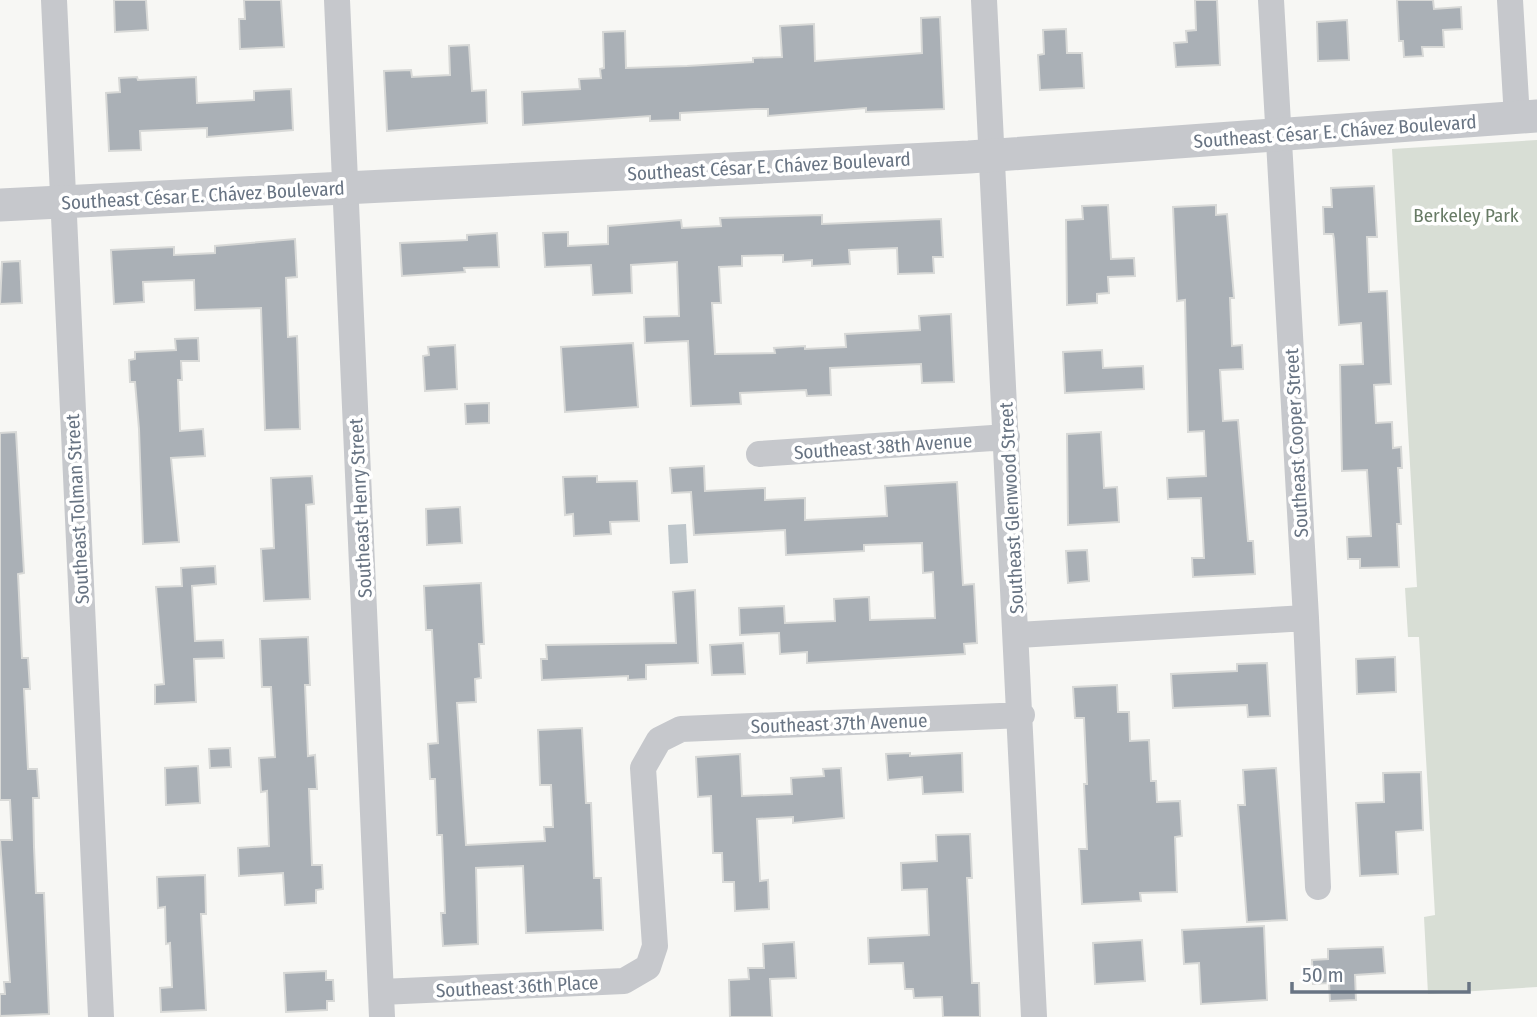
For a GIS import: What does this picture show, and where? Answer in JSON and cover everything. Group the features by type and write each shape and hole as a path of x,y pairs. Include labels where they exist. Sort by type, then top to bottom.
{"street":[{"name":"Southeast Tolman Street","path":"54,0 101,1017"},
{"name":"Southeast Henry Street","path":"337,0 382,1005"},
{"name":"Southeast Glenwood Street","path":"985,0 1018,635 1034,1017"},
{"name":"Southeast Cooper Street","path":"1271,0 1306,618 1318,887"},
{"path":"1510,0 1527,117"},
{"name":"Southeast César E. Chávez Boulevard","path":"0,205 993,155 1527,117"},
{"name":"Southeast 38th Avenue","path":"759,454 1007,438"},
{"path":"1018,635 1306,618"},
{"name":"Southeast 37th Avenue","path":"648,967 655,946 643,768 659,740 681,729 1021,715"},
{"name":"Southeast 36th Place","path":"382,1005 624,981 648,967"}],"green space":[{"name":"Berkeley Park","path":"1537,140 1537,987 1428,994 1424,917 1435,915 1419,637 1408,637 1405,588 1417,587 1392,149"}],"shaded area":[{"path":"686,524 688,563 670,564 668,525"}],"building":[{"path":"114,0 146,0 148,30 115,32"},
{"path":"244,0 281,0 284,47 240,49 239,19 245,19"},
{"path":"1195,0 1217,0 1220,65 1176,67 1174,43 1187,42 1186,31 1196,30"},
{"path":"1397,0 1433,0 1434,9 1461,7 1462,29 1443,30 1444,47 1422,47 1423,56 1404,57 1403,41 1399,41"},
{"path":"940,17 944,109 866,112 866,108 768,116 768,109 755,109 680,113 680,120 650,121 650,116 523,125 522,92 580,89 579,79 601,78 600,69 604,68 603,32 625,31 626,68 687,66 753,62 753,58 782,57 780,26 814,24 815,61 922,53 921,18"},
{"path":"1347,20 1349,60 1318,61 1317,22"},
{"path":"1066,29 1067,53 1082,53 1084,88 1040,90 1038,55 1044,54 1043,30"},
{"path":"469,45 472,91 486,90 487,123 387,131 384,71 411,70 412,77 450,75 449,46"},
{"path":"137,77 138,80 196,77 197,103 254,100 254,91 291,89 293,130 207,137 207,128 140,131 141,150 109,151 106,93 120,92 119,78"},
{"path":"1374,186 1377,237 1367,237 1369,292 1387,291 1391,384 1374,385 1376,423 1392,422 1393,448 1401,447 1402,468 1398,468 1401,524 1397,524 1399,567 1360,568 1360,559 1348,559 1347,537 1371,536 1367,470 1342,471 1340,365 1363,364 1361,323 1339,325 1334,239 1333,234 1324,234 1323,207 1332,207 1331,188"},
{"path":"1108,205 1111,259 1134,258 1135,276 1108,277 1109,293 1097,294 1097,303 1067,305 1066,220 1083,219 1082,206"},
{"path":"1216,205 1216,215 1227,214 1234,298 1230,298 1232,346 1242,345 1243,369 1220,370 1223,421 1238,420 1248,541 1253,541 1255,574 1193,577 1192,558 1204,558 1201,498 1168,499 1167,478 1206,476 1204,431 1188,432 1185,300 1177,301 1173,207"},
{"path":"822,215 822,224 941,219 943,257 933,257 934,273 898,274 897,248 849,250 850,264 812,266 812,260 783,262 783,255 742,256 742,266 719,267 721,303 712,303 715,354 775,353 774,348 805,346 805,349 846,347 845,334 920,330 919,316 951,314 954,382 922,383 921,364 830,368 831,395 807,396 806,390 740,393 741,404 691,406 688,341 645,343 644,317 679,316 677,262 631,265 632,293 593,295 591,265 545,267 543,233 568,232 568,246 608,244 608,226 681,220 682,228 721,226 720,218"},
{"path":"497,233 499,267 464,268 465,272 402,276 400,243 467,240 467,235"},
{"path":"295,239 297,277 286,278 288,337 297,336 300,429 265,430 261,308 195,310 194,280 143,282 144,302 114,304 111,250 174,247 174,255 215,253 215,246"},
{"path":"20,261 22,303 0,304 2,262"},
{"path":"198,338 199,361 181,361 182,380 178,380 180,431 203,429 205,456 171,458 179,542 143,544 139,429 135,382 130,382 129,360 135,359 135,352 176,350 175,339"},
{"path":"633,343 638,407 565,412 561,347"},
{"path":"455,345 457,389 425,391 423,356 429,355 428,347"},
{"path":"1102,350 1103,368 1143,366 1144,389 1065,393 1063,352"},
{"path":"489,403 489,423 466,424 465,404"},
{"path":"16,432 24,573 18,574 22,658 28,658 30,689 24,689 28,769 37,769 39,798 33,798 36,893 44,893 49,1014 0,1016 0,994 5,994 4,982 10,982 0,840 12,840 10,800 0,800 0,433"},
{"path":"1101,432 1104,488 1117,487 1119,522 1068,525 1067,434"},
{"path":"704,466 705,491 765,488 765,500 805,498 805,520 887,516 885,486 957,482 963,585 974,584 977,643 964,644 965,654 807,663 807,652 780,654 779,633 740,635 739,608 784,606 785,623 835,621 834,599 869,597 870,620 935,618 933,572 923,573 922,543 864,545 864,551 786,555 785,530 694,535 691,492 672,493 670,468"},
{"path":"312,476 314,504 306,505 310,599 264,601 261,549 274,548 271,478"},
{"path":"597,476 597,482 637,481 639,521 610,522 611,534 574,536 573,514 565,515 563,477"},
{"path":"460,507 462,543 427,545 426,509"},
{"path":"1087,550 1089,581 1068,583 1066,551"},
{"path":"215,566 216,584 192,586 195,641 223,640 224,658 194,659 196,702 155,704 155,685 164,684 156,587 182,586 181,568"},
{"path":"481,583 484,644 479,644 481,678 475,679 476,702 457,703 466,845 545,841 544,827 553,827 551,785 540,785 538,730 582,728 586,803 591,803 594,878 601,878 603,930 526,933 523,866 476,868 478,944 443,946 441,913 445,913 442,835 437,835 435,779 430,779 428,744 438,743 432,630 426,630 424,586"},
{"path":"695,590 698,663 646,665 646,679 628,680 628,676 542,680 541,659 547,659 546,645 676,643 673,592"},
{"path":"308,637 310,685 305,685 308,756 315,755 317,789 309,789 312,865 322,865 323,889 316,890 316,903 285,905 283,873 239,876 238,848 269,846 267,791 261,792 259,758 275,757 271,687 262,687 260,639"},
{"path":"743,643 745,674 712,675 710,645"},
{"path":"1395,657 1396,692 1357,694 1356,659"},
{"path":"1267,663 1270,716 1248,717 1247,705 1173,708 1171,674 1237,671 1237,664"},
{"path":"1117,685 1118,712 1129,712 1130,741 1149,740 1151,781 1156,781 1157,802 1180,801 1182,836 1175,837 1177,892 1140,893 1141,901 1082,904 1079,849 1087,849 1084,784 1087,784 1084,718 1075,718 1073,687"},
{"path":"230,748 231,767 210,768 209,749"},
{"path":"910,753 910,756 962,753 963,792 923,794 922,777 888,780 886,754"},
{"path":"740,754 742,796 792,794 791,778 824,776 823,769 841,768 844,818 793,823 793,817 757,819 760,881 768,880 769,909 735,911 734,882 723,882 722,853 713,853 711,796 698,797 696,757"},
{"path":"198,766 200,803 166,805 165,768"},
{"path":"1276,768 1287,920 1247,922 1238,805 1245,805 1243,770"},
{"path":"1421,772 1423,830 1396,832 1398,874 1360,876 1356,803 1384,802 1383,773"},
{"path":"970,834 972,878 967,878 972,983 979,983 980,1017 943,1017 942,997 914,998 913,989 905,989 903,963 869,964 868,938 929,935 927,889 902,890 901,863 937,861 936,835"},
{"path":"205,875 206,914 201,914 206,1010 161,1012 160,988 172,987 170,943 166,944 165,907 158,908 157,877"},
{"path":"1264,926 1267,1000 1201,1004 1199,963 1184,964 1182,930"},
{"path":"1142,940 1145,981 1095,984 1093,943"},
{"path":"794,942 796,978 770,979 772,1017 730,1017 729,980 749,979 748,968 764,968 763,944"},
{"path":"1383,947 1385,973 1355,975 1356,1000 1330,1001 1329,983 1313,984 1312,960 1328,959 1328,949"},
{"path":"326,971 326,980 333,980 334,1001 327,1001 327,1010 286,1012 284,973"}]}
